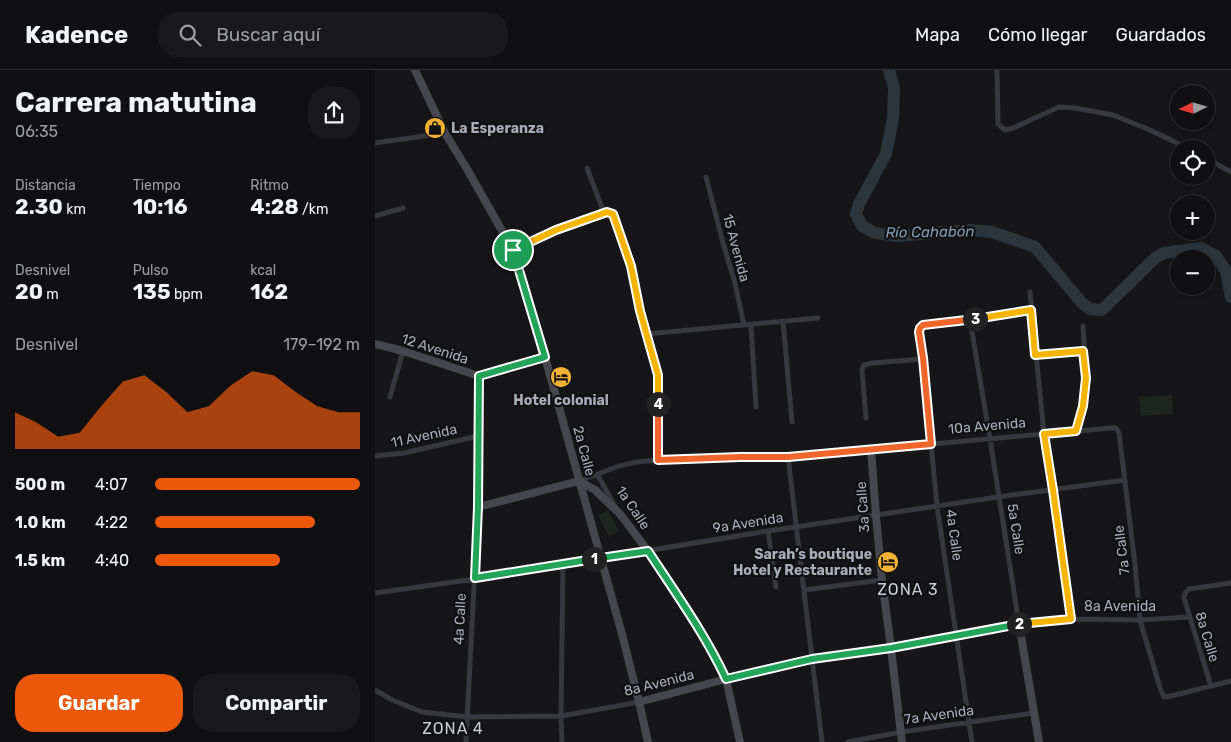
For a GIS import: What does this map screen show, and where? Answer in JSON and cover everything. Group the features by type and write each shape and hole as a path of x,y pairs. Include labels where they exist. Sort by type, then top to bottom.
{"main road":[{"name":"2a Calle","path":"415,70 445,133 513,250 601,557 648,742"},
{"name":"12 Avenida","path":"375,344 403,351 479,376"},
{"name":"4a Calle","path":"478,507 479,376"},
{"name":"3a Calle","path":"871,450 875,516 902,742"},
{"name":"10a Avenida","path":"478,507 579,480"},
{"path":"579,480 595,490 620,514"},
{"name":"1a Calle","path":"620,514 648,551 703,636 718,663 726,679 740,742"},
{"name":"8a Avenida","path":"639,702 812,659 891,648 1019,624"},
{"name":"5a Calle","path":"1019,624 1039,742"}],"street":[{"path":"997,70 998,124 1005,130 1059,107 1113,114 1171,140"},
{"path":"375,143 445,133"},
{"path":"1215,163 1231,172"},
{"path":"587,168 604,213"},
{"name":"15 Avenida","path":"707,177 745,325"},
{"path":"375,216 403,208"},
{"path":"513,250 556,230 604,213 610,212 613,214 631,266 640,311 658,375 658,460"},
{"path":"1030,292 1044,434 1071,619"},
{"path":"970,320 1031,310"},
{"path":"647,334 818,318"},
{"name":"4a Calle","path":"970,320 923,325 919,332 937,506 972,742"},
{"name":"5a Calle","path":"970,320 1019,624"},
{"path":"783,321 792,422"},
{"path":"751,325 756,408"},
{"path":"1076,431 1083,406 1086,378 1083,326"},
{"path":"391,397 403,351"},
{"path":"1035,355 1083,351"},
{"name":"12 Avenida","path":"479,376 545,357"},
{"path":"867,418 861,370 864,365 923,358"},
{"name":"10a Avenida","path":"579,480 637,462 740,457 788,457 1116,428"},
{"name":"7a Calle","path":"1116,428 1119,433 1125,480 1140,620 1161,691 1165,696 1171,696 1211,686"},
{"name":"11 Avenida","path":"375,456 404,453 478,436"},
{"path":"788,457 822,742"},
{"name":"1a Calle","path":"597,474 620,514"},
{"name":"9a Avenida","path":"375,593 767,531 1125,480"},
{"name":"4a Calle","path":"466,742 478,507"},
{"path":"767,531 776,587"},
{"path":"562,742 563,564"},
{"path":"804,590 882,580"},
{"name":"8a Calle","path":"1211,686 1184,598 1185,593 1189,589 1231,583"},
{"name":"8a Avenida","path":"1019,624 1071,619 1140,620 1189,616"},
{"path":"1211,686 1231,681"},
{"name":"8a Avenida","path":"375,690 392,700 421,712 468,717 561,716 639,702"},
{"name":"7a Avenida","path":"848,742 1034,712"}],"shaded area":[{"path":"1172,395 1173,414 1141,416 1139,397"},
{"path":"608,510 619,531 609,537 598,516"}],"waterway":[{"name":"Río Cahabón","path":"889,70 894,88 893,118 886,154 859,204 856,214 862,226 875,233 897,236 970,230 992,232 1035,247 1082,303 1090,309 1102,310 1155,258 1164,253 1201,248 1216,256 1226,271 1231,297"}],"place":[{"name":"La Esperanza","path":"435,128"},
{"name":"Hotel colonial","path":"561,377"},
{"name":"Sarah’s boutique Hotel y Restaurante","path":"888,562"}],"district":[{"name":"ZONA 3","path":"908,589"},
{"name":"ZONA 4","path":"453,728"}],"route":[{"path":"607,212 613,214 631,266 640,311 658,375 658,460 788,457 931,444 920,328 923,325 970,320 1031,310 1035,355 1083,351 1086,378 1083,406 1076,431 1044,434 1071,619 1019,624 891,648 812,659 726,679 703,636 648,551 475,578 478,507 479,376 545,357 513,250 556,230 607,212"}]}
